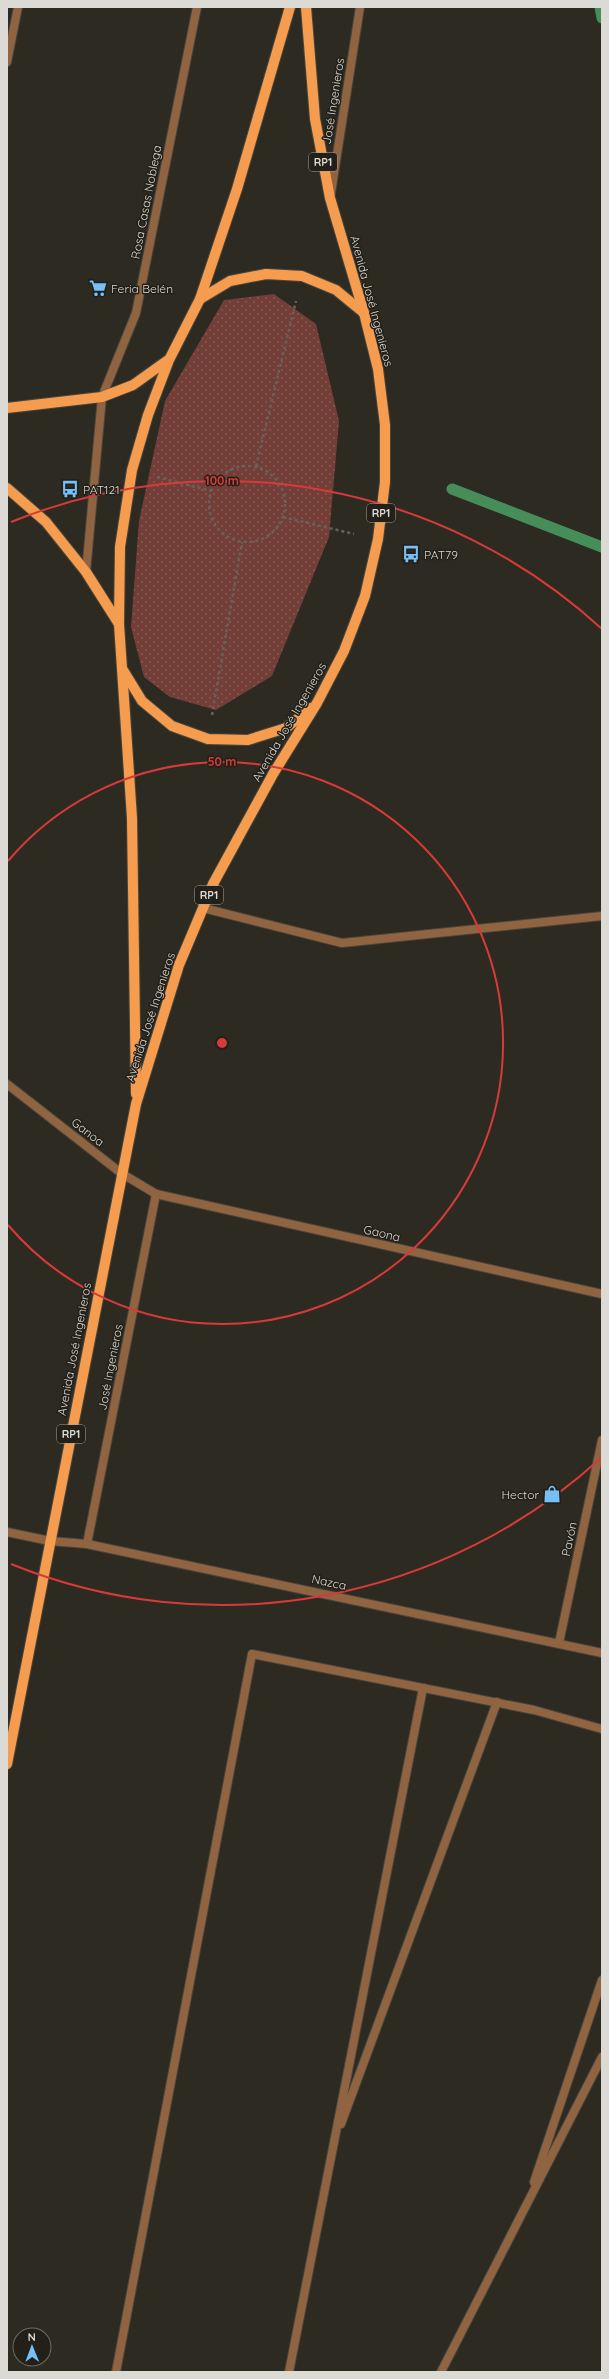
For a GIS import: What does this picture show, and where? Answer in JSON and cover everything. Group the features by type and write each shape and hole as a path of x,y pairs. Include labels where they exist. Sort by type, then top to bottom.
{"main road":[{"name":"Avenida José Ingenieros","path":"136,1104 132,818 119,624 120,547 132,470 148,414 168,360 200,299 237,189 290,7"},
{"name":"Avenida José Ingenieros","path":"7,1764 121,1173 136,1104 179,965 203,908 214,884 273,774 317,703 344,651 365,596 378,539 385,482 384,425 378,369 364,313 330,198 315,119 306,7"},
{"path":"200,299 230,281 266,274 302,276 336,290 364,313"},
{"name":"Avenida José Ingenieros","path":"7,408 102,397 133,385 168,360"},
{"name":"Avenida José Ingenieros","path":"7,488 46,522 86,572 119,624"},
{"name":"RP1","path":"122,668 142,701 172,726 208,739 248,740 286,728 317,703"}],"street":[{"path":"7,62 18,7"},
{"name":"Rosa Casas Noblega","path":"102,397 136,313 197,7"},
{"name":"José Ingenieros","path":"330,198 360,7"},
{"path":"86,572 102,397"},
{"path":"203,908 342,943 602,916"},
{"name":"Ganoa","path":"7,1084 121,1173 156,1194"},
{"name":"José Ingenieros","path":"88,1544 156,1194"},
{"name":"Gaona","path":"156,1194 602,1294"},
{"name":"Pavón","path":"560,1643 602,1440"},
{"name":"Nazca","path":"7,1532 50,1541 88,1544 602,1653"},
{"path":"116,2372 252,1654 497,1702 602,1728"},
{"path":"289,2372 423,1688"},
{"path":"333,2148 497,1702"},
{"path":"524,2211 602,1980"},
{"path":"441,2372 602,2057"}],"path":[{"path":"256,466 302,276"},
{"path":"240,465 256,466 269,472 281,485 285,498 283,517 276,528 267,536 255,541 242,542 228,537 218,529 213,522 209,510 211,491 217,480 228,471 240,465"},
{"path":"132,470 211,491"},
{"path":"283,517 378,539"},
{"path":"208,739 242,542"}],"shaded area":[{"path":"274,294 316,324 339,421 329,537 272,676 216,710 170,697 144,677 131,627 139,521 165,401 224,300"}],"waterway":[{"path":"600,7 602,18"},
{"path":"452,489 602,547"}],"place":[{"name":"Feria Belén","path":"98,288"},
{"name":"PAT121","path":"70,489"},
{"name":"PAT79","path":"411,554"},
{"name":"Hector","path":"552,1494"}]}
